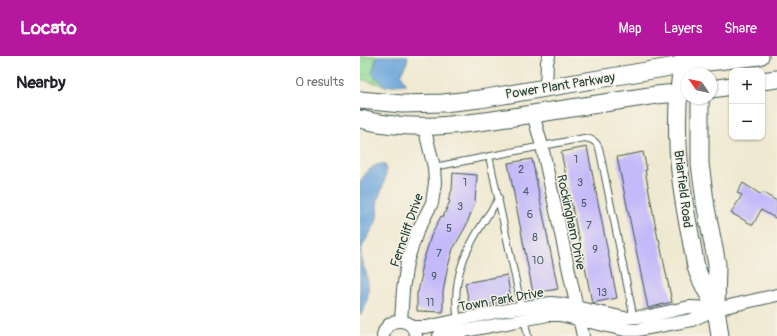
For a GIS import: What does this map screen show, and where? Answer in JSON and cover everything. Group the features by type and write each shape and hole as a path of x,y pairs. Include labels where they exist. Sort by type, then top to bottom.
{"main road":[{"name":"Power Plant Parkway","path":"360,100 402,104 443,103 546,87 683,60 704,64 760,56"},
{"path":"765,81 777,79"},
{"path":"717,88 729,86"},
{"name":"Power Plant Parkway","path":"360,119 392,125 438,127 681,92"},
{"name":"Briarfield Road","path":"682,104 679,150 685,208 697,268 716,308"},
{"name":"Briarfield Road","path":"700,104 699,143 702,185 717,264 716,308 720,336"}],"street":[{"path":"546,87 547,62 549,56"},
{"name":"Rockingham Drive","path":"533,114 542,146 583,336"},
{"name":"Ferncliff Drive","path":"401,320 407,262 417,232 432,203 435,183 434,167 424,127"},
{"path":"716,308 777,296"},
{"name":"Town Park Drive","path":"439,336 460,329 523,314 551,304 562,304 625,318 649,316 689,307 716,308"},
{"name":"Town Park Drive","path":"523,314 560,315 637,333 692,320 716,308"},
{"path":"382,336 386,327 401,320 410,324 414,332"},
{"name":"Town Park Drive","path":"414,332 426,327 460,329"}],"lane":[{"path":"434,167 584,138 594,141 598,146 637,333"},
{"path":"490,156 528,336"},
{"path":"460,329 456,304 459,274 464,256 471,241 499,198"}],"green space":[{"path":"360,56 377,56 372,74 386,86 360,79"}],"water":[{"path":"377,56 408,56 407,62 401,74 406,84 386,86 372,74"},
{"path":"381,164 385,165 386,175 377,204 377,220 361,252 361,260 367,278 368,295 367,301 360,316 360,182 371,168"}],"building":[{"path":"587,147 617,298 592,303 561,152"},
{"path":"643,152 658,239 672,302 648,308 617,157"},
{"path":"532,159 558,289 533,293 508,163"},
{"path":"453,173 477,175 475,202 466,226 453,249 443,292 443,312 417,311 417,292 422,274 420,274 422,265 431,236 441,216 443,217 450,201 448,200 452,190"},
{"path":"743,183 760,194 763,193 777,201 777,219 761,210 753,225 731,213 742,195 737,193"},
{"path":"507,275 511,300 470,308 465,283"}]}
